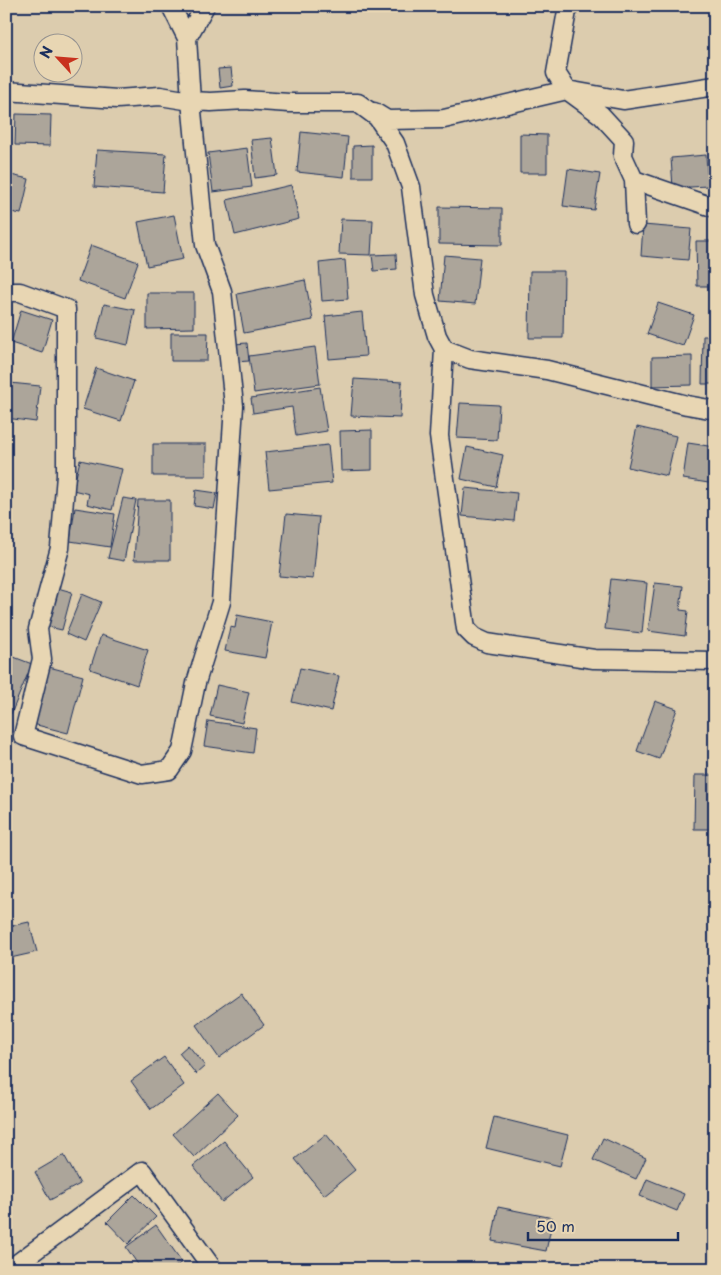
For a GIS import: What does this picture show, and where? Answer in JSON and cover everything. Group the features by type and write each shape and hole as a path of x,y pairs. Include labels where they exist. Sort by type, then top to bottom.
{"street":[{"path":"6,292 20,292 66,309 66,475 60,548 38,629 42,659 23,736 142,774 169,770 182,751 196,683 222,602 234,406 222,291 205,245 190,101 187,38 171,6"},
{"path":"187,38 204,6"},
{"path":"570,6 567,11 556,73 567,90 601,115 624,140 623,156 634,180 636,224"},
{"path":"6,91 117,99 160,96 211,102 245,100 289,103 358,103 387,120 444,119 567,90 623,100 715,86"},
{"path":"358,103 377,116 394,143 411,187 425,295 437,336 444,349 438,436 466,629 474,637 487,642 594,659 715,661"},
{"path":"634,180 715,208"},
{"path":"444,349 470,359 547,370 715,410"},
{"path":"10,1269 142,1171 214,1269"}],"building":[{"path":"231,68 233,86 220,88 218,69"},
{"path":"16,114 51,115 50,146 15,145"},
{"path":"301,132 348,137 344,177 297,172"},
{"path":"520,134 547,135 547,173 520,173"},
{"path":"272,138 277,175 255,178 251,140"},
{"path":"372,145 372,177 353,177 353,146"},
{"path":"247,148 252,187 213,192 208,153"},
{"path":"97,150 166,154 163,192 94,187"},
{"path":"706,155 708,186 673,188 671,158"},
{"path":"568,169 600,174 594,210 563,206"},
{"path":"6,174 29,179 21,214 6,211"},
{"path":"291,185 299,219 235,235 227,200"},
{"path":"439,207 502,208 502,245 439,244"},
{"path":"174,215 183,259 147,266 138,222"},
{"path":"341,219 373,220 371,255 339,254"},
{"path":"643,225 691,229 688,260 641,256"},
{"path":"696,241 715,241 715,286 697,286"},
{"path":"91,245 138,262 125,298 78,281"},
{"path":"396,254 397,269 374,271 372,255"},
{"path":"444,255 480,258 475,304 440,301"},
{"path":"345,260 348,299 322,301 319,263"},
{"path":"530,271 564,271 563,338 529,338"},
{"path":"305,280 313,320 244,333 237,294"},
{"path":"147,293 194,293 194,328 147,329"},
{"path":"658,303 694,315 683,346 647,334"},
{"path":"104,304 135,310 128,345 96,338"},
{"path":"21,310 52,320 42,353 11,343"},
{"path":"362,312 366,356 329,359 325,316"},
{"path":"171,333 208,333 207,361 171,361"},
{"path":"703,336 715,336 715,384 702,384"},
{"path":"247,343 249,361 236,362 234,344"},
{"path":"315,347 320,384 254,393 249,356"},
{"path":"692,356 692,385 652,386 652,357"},
{"path":"96,368 134,381 121,421 83,409"},
{"path":"354,379 402,382 400,418 351,416"},
{"path":"10,383 40,386 36,422 6,418"},
{"path":"320,387 327,431 296,436 292,407 253,413 251,398"},
{"path":"460,403 499,405 497,440 457,438"},
{"path":"637,427 676,436 667,476 628,467"},
{"path":"372,430 372,470 341,471 340,431"},
{"path":"688,443 715,447 715,484 683,479"},
{"path":"153,444 206,444 206,476 153,476"},
{"path":"328,445 332,483 269,489 265,452"},
{"path":"467,447 503,455 496,487 461,479"},
{"path":"80,460 122,469 112,510 87,504 89,494 73,490"},
{"path":"465,488 517,493 514,521 462,516"},
{"path":"196,490 217,493 214,509 194,506"},
{"path":"123,498 136,500 124,561 108,558"},
{"path":"138,500 170,500 170,560 134,560"},
{"path":"75,508 115,514 110,547 70,541"},
{"path":"286,514 319,517 313,579 279,576"},
{"path":"715,576 715,598 710,597"},
{"path":"611,579 647,583 642,633 605,629"},
{"path":"655,583 683,586 680,610 688,611 685,636 648,631"},
{"path":"54,587 72,592 62,630 44,626"},
{"path":"82,594 101,602 84,642 66,634"},
{"path":"237,615 272,622 265,658 225,651 230,627 235,628"},
{"path":"101,635 148,650 137,685 90,669"},
{"path":"6,654 32,664 11,714 6,712"},
{"path":"49,667 83,676 68,733 33,724"},
{"path":"300,668 339,676 331,711 292,702"},
{"path":"217,685 249,692 242,723 210,716"},
{"path":"655,701 677,709 659,759 637,751"},
{"path":"208,721 256,728 253,753 204,746"},
{"path":"695,775 715,775 715,829 694,829"},
{"path":"29,922 37,952 6,959 6,927"},
{"path":"241,993 264,1025 219,1058 196,1025"},
{"path":"188,1045 205,1066 196,1074 179,1053"},
{"path":"164,1057 184,1085 151,1109 131,1081"},
{"path":"218,1093 238,1115 194,1157 173,1134"},
{"path":"494,1117 568,1135 560,1166 486,1148"},
{"path":"326,1134 355,1170 324,1195 295,1159"},
{"path":"603,1138 646,1158 636,1179 593,1160"},
{"path":"224,1141 253,1177 222,1202 193,1166"},
{"path":"64,1155 80,1184 50,1200 35,1172"},
{"path":"647,1179 684,1194 677,1211 640,1196"},
{"path":"134,1195 156,1217 128,1244 107,1222"},
{"path":"498,1207 553,1218 546,1251 492,1241"},
{"path":"156,1225 182,1262 172,1269 141,1269 126,1247"}]}
